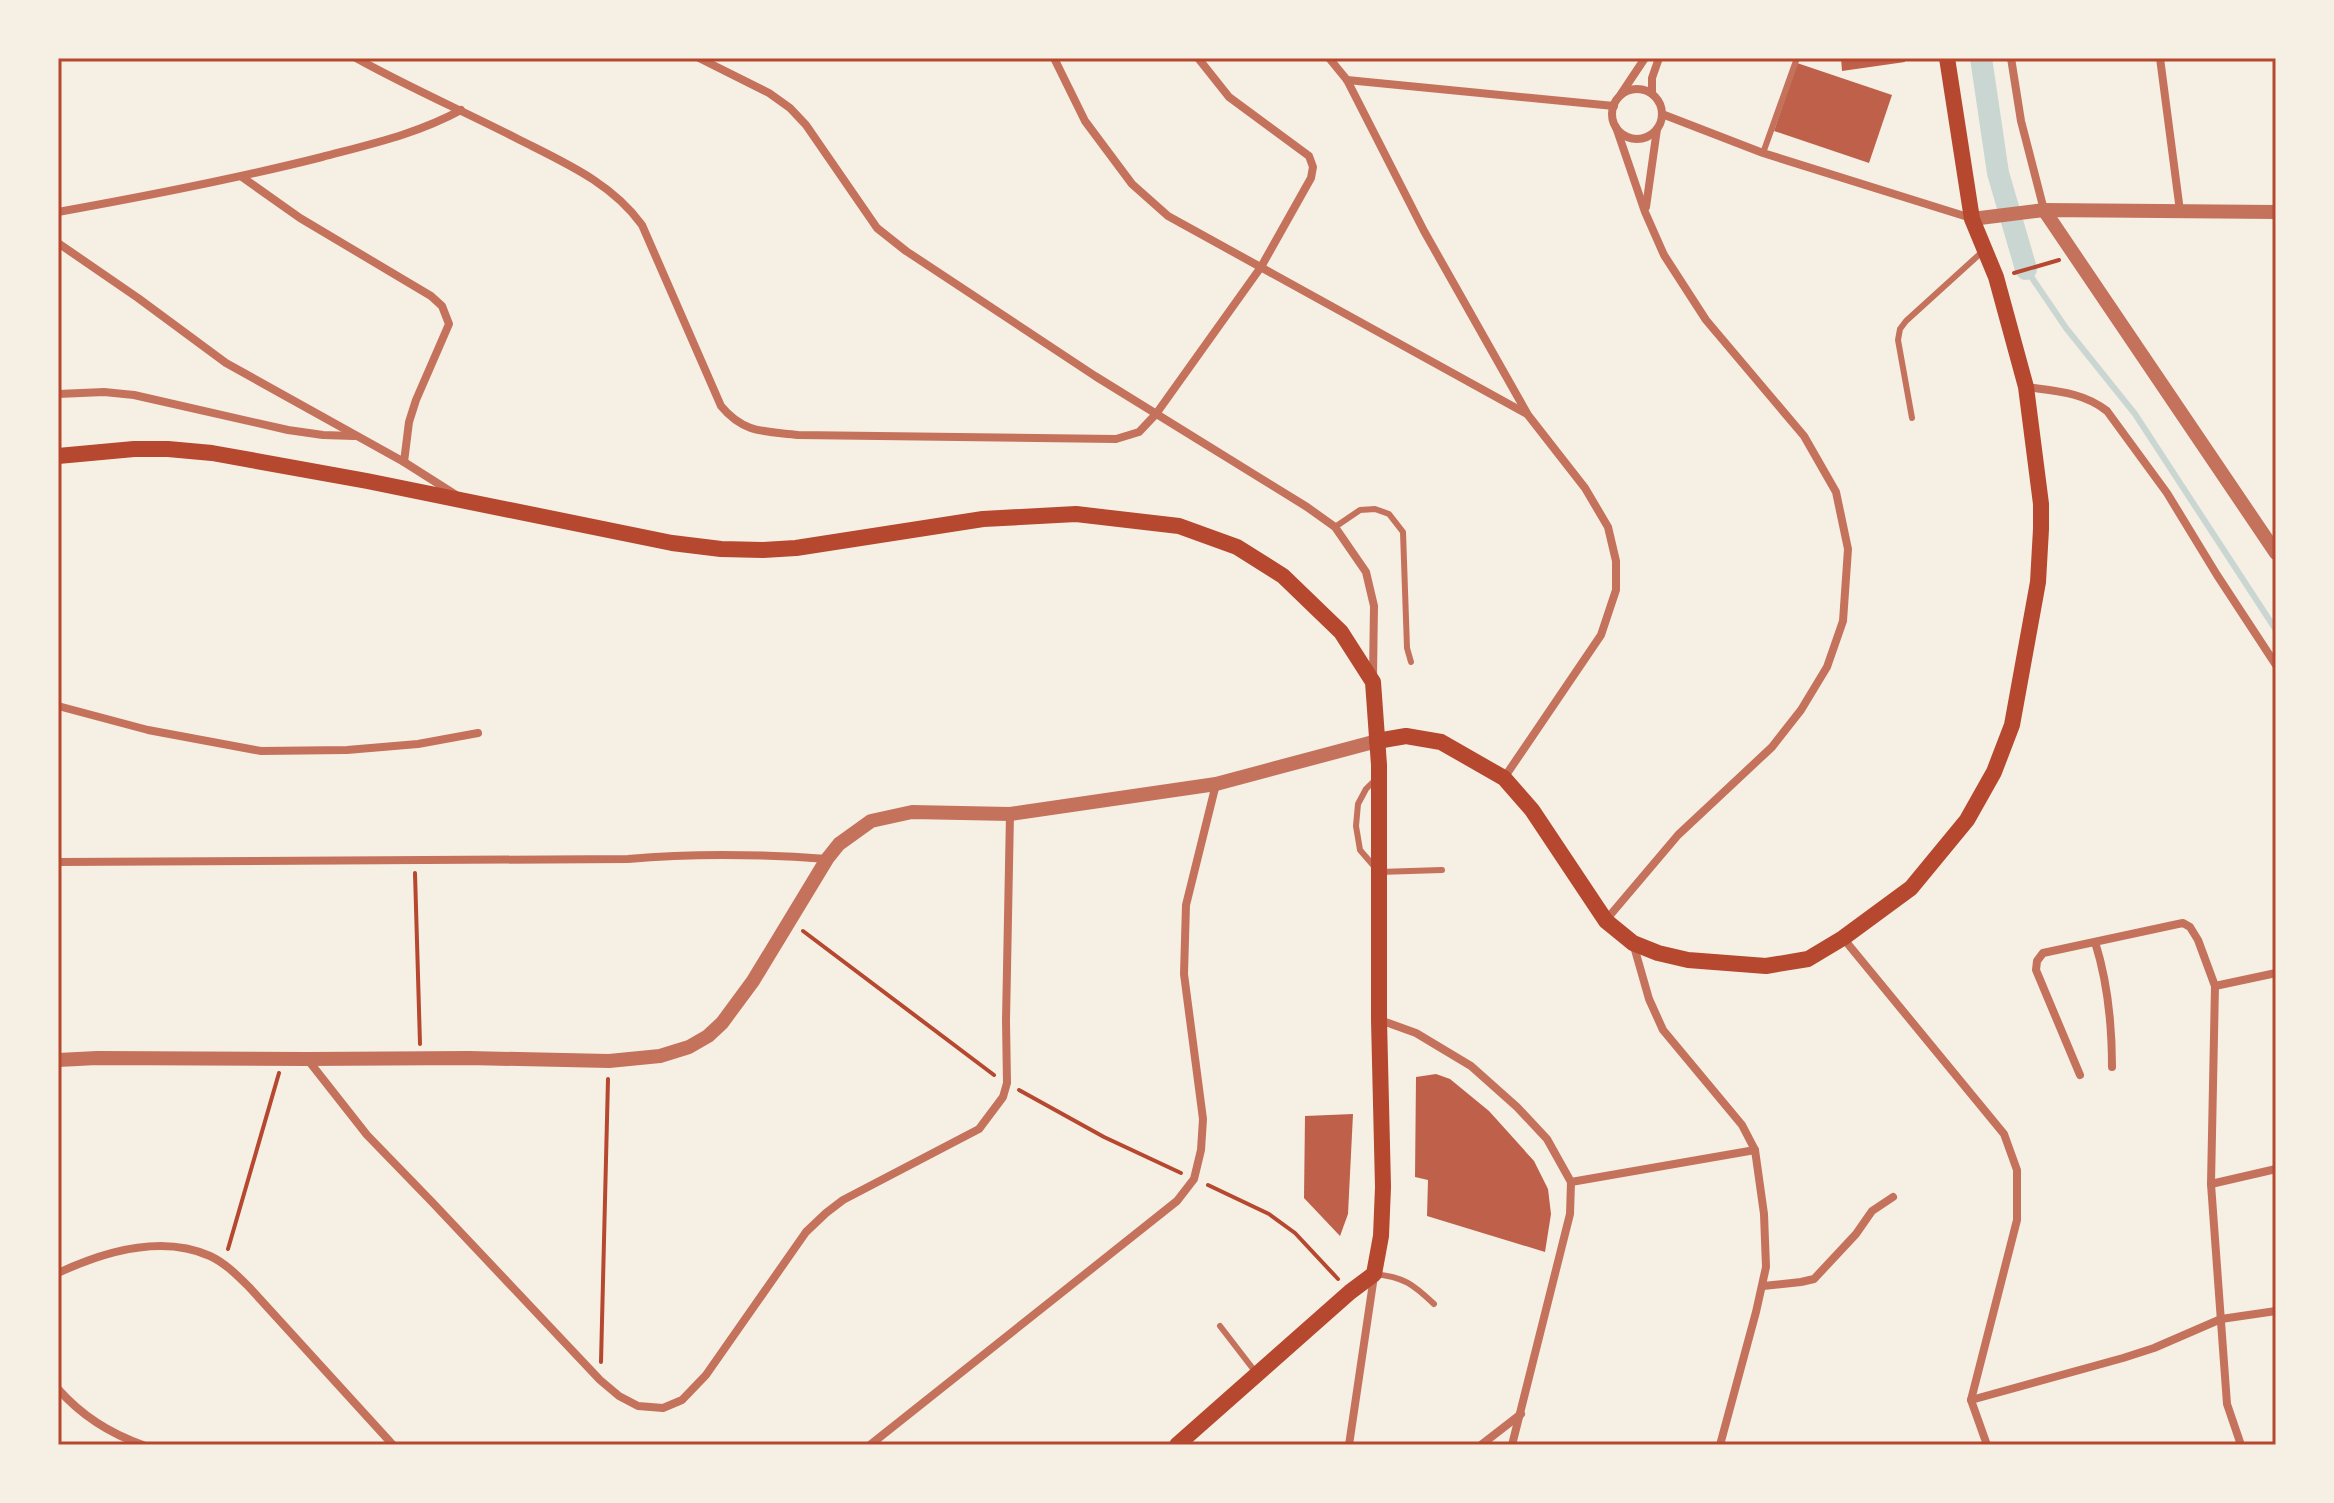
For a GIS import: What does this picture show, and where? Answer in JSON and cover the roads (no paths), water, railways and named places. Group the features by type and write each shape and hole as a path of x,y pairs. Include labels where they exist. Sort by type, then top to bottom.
{"main road":[{"path":"1377,741 1406,736 1441,742 1504,778 1532,810 1606,921 1633,943 1658,953 1688,960 1766,966 1808,959 1843,938 1911,888 1967,820 1994,772 2012,725 2038,582 2041,529 2041,504 2026,387 1996,277 1972,219 1947,58"},
{"path":"58,456 134,449 212,453 672,543 749,550 796,548 983,519 1076,514 1179,526 1237,547 1283,576 1341,632 1373,682 1379,777 1381,1236 1374,1274 1177,1445"}],"street":[{"path":"356,58 559,160 605,186 629,206 642,225 721,406 730,416 751,429 798,435 1116,439 1139,432 1156,414 1261,267 1311,178 1313,167 1309,156 1229,97 1198,58"},
{"path":"699,58 769,93 790,108 806,125 877,228 906,251 1335,527 1366,572 1374,606 1373,682"},
{"path":"1054,58 1085,121 1132,184 1168,216 1528,415"},
{"path":"1329,58 1347,80 1424,231 1528,415 1585,488 1608,527 1616,561 1616,590 1601,635 1504,778"},
{"path":"1606,921 1678,835 1772,747 1801,710 1827,667 1843,621 1848,549 1836,492 1804,436 1686,292 1664,255 1645,212 1613,117 1616,101 1645,58"},
{"path":"1652,93 1652,78 1659,58"},
{"path":"2011,58 2021,121 2044,210 2276,553"},
{"path":"2160,58 2180,211"},
{"path":"1347,80 1616,101 1630,90 1652,93 1662,114 1657,128 1645,212"},
{"path":"58,212 242,177 402,136 434,125 461,110"},
{"path":"1662,114 1763,153 1972,219 2044,210 2274,215"},
{"path":"1616,127 1629,137 1636,138 1644,137 1657,128"},
{"path":"242,177 300,218 431,296 442,306 449,324 416,400 409,422 404,462"},
{"path":"58,243 226,363 404,462 467,502"},
{"path":"2026,387 2080,395 2107,411 2167,493 2276,665"},
{"path":"58,394 104,392 134,395 288,430 358,436"},
{"path":"58,706 148,730 261,751 361,749 418,744 478,733"},
{"path":"58,1060 421,1058 609,1061 660,1056 689,1047 722,1023 753,981 827,859 839,844 871,821 912,812 1010,814 1216,784 1377,741"},
{"path":"870,1445 1177,1201 1194,1179 1201,1150 1203,1119 1184,974 1186,905 1216,784"},
{"path":"307,1059 367,1135 600,1380 619,1396 638,1406 663,1408 682,1400 706,1375 806,1232 843,1200 979,1129 1003,1097 1007,1083 1010,814"},
{"path":"58,862 628,859 680,855 827,859"},
{"path":"2080,1075 2036,970 2037,961 2043,953 2183,923 2190,927 2215,986 2211,1184 2227,1404 2241,1445"},
{"path":"1843,938 2004,1134 2017,1170 2017,1220 1971,1400 1987,1445"},
{"path":"2095,942 2109,1000 2112,1067"},
{"path":"1633,943 1649,999 1663,1030 1742,1125 1755,1150 1766,1238 1766,1267 1720,1445"},
{"path":"2215,986 2276,973"},
{"path":"1379,1020 1416,1033 1471,1066 1547,1139 1571,1182 1570,1214 1512,1445"},
{"path":"1571,1182 1755,1150"},
{"path":"2211,1184 2276,1169"},
{"path":"1763,1286 1814,1279 1872,1211 1893,1197"},
{"path":"58,1273 95,1257 130,1249 163,1246 208,1255 224,1264 249,1287 393,1445"},
{"path":"1349,1445 1374,1274"},
{"path":"1971,1400 2154,1348 2221,1319 2276,1311"},
{"path":"58,1389 99,1424 143,1445"},
{"path":"1481,1445 1522,1414"}],"lane":[{"path":"1763,153 1797,58"},
{"path":"1912,418 1898,340 1900,329 1985,250"},
{"path":"1335,527 1360,510 1375,509 1389,514 1403,532 1407,648 1411,662"},
{"path":"1379,872 1442,870"},
{"path":"1374,1274 1397,1277 1418,1289 1434,1304"},
{"path":"1220,1326 1258,1374"}],"waterway":[{"path":"1981,58 1998,173 2026,269"},
{"path":"2026,269 2066,328 2135,414 2276,630"}]}
